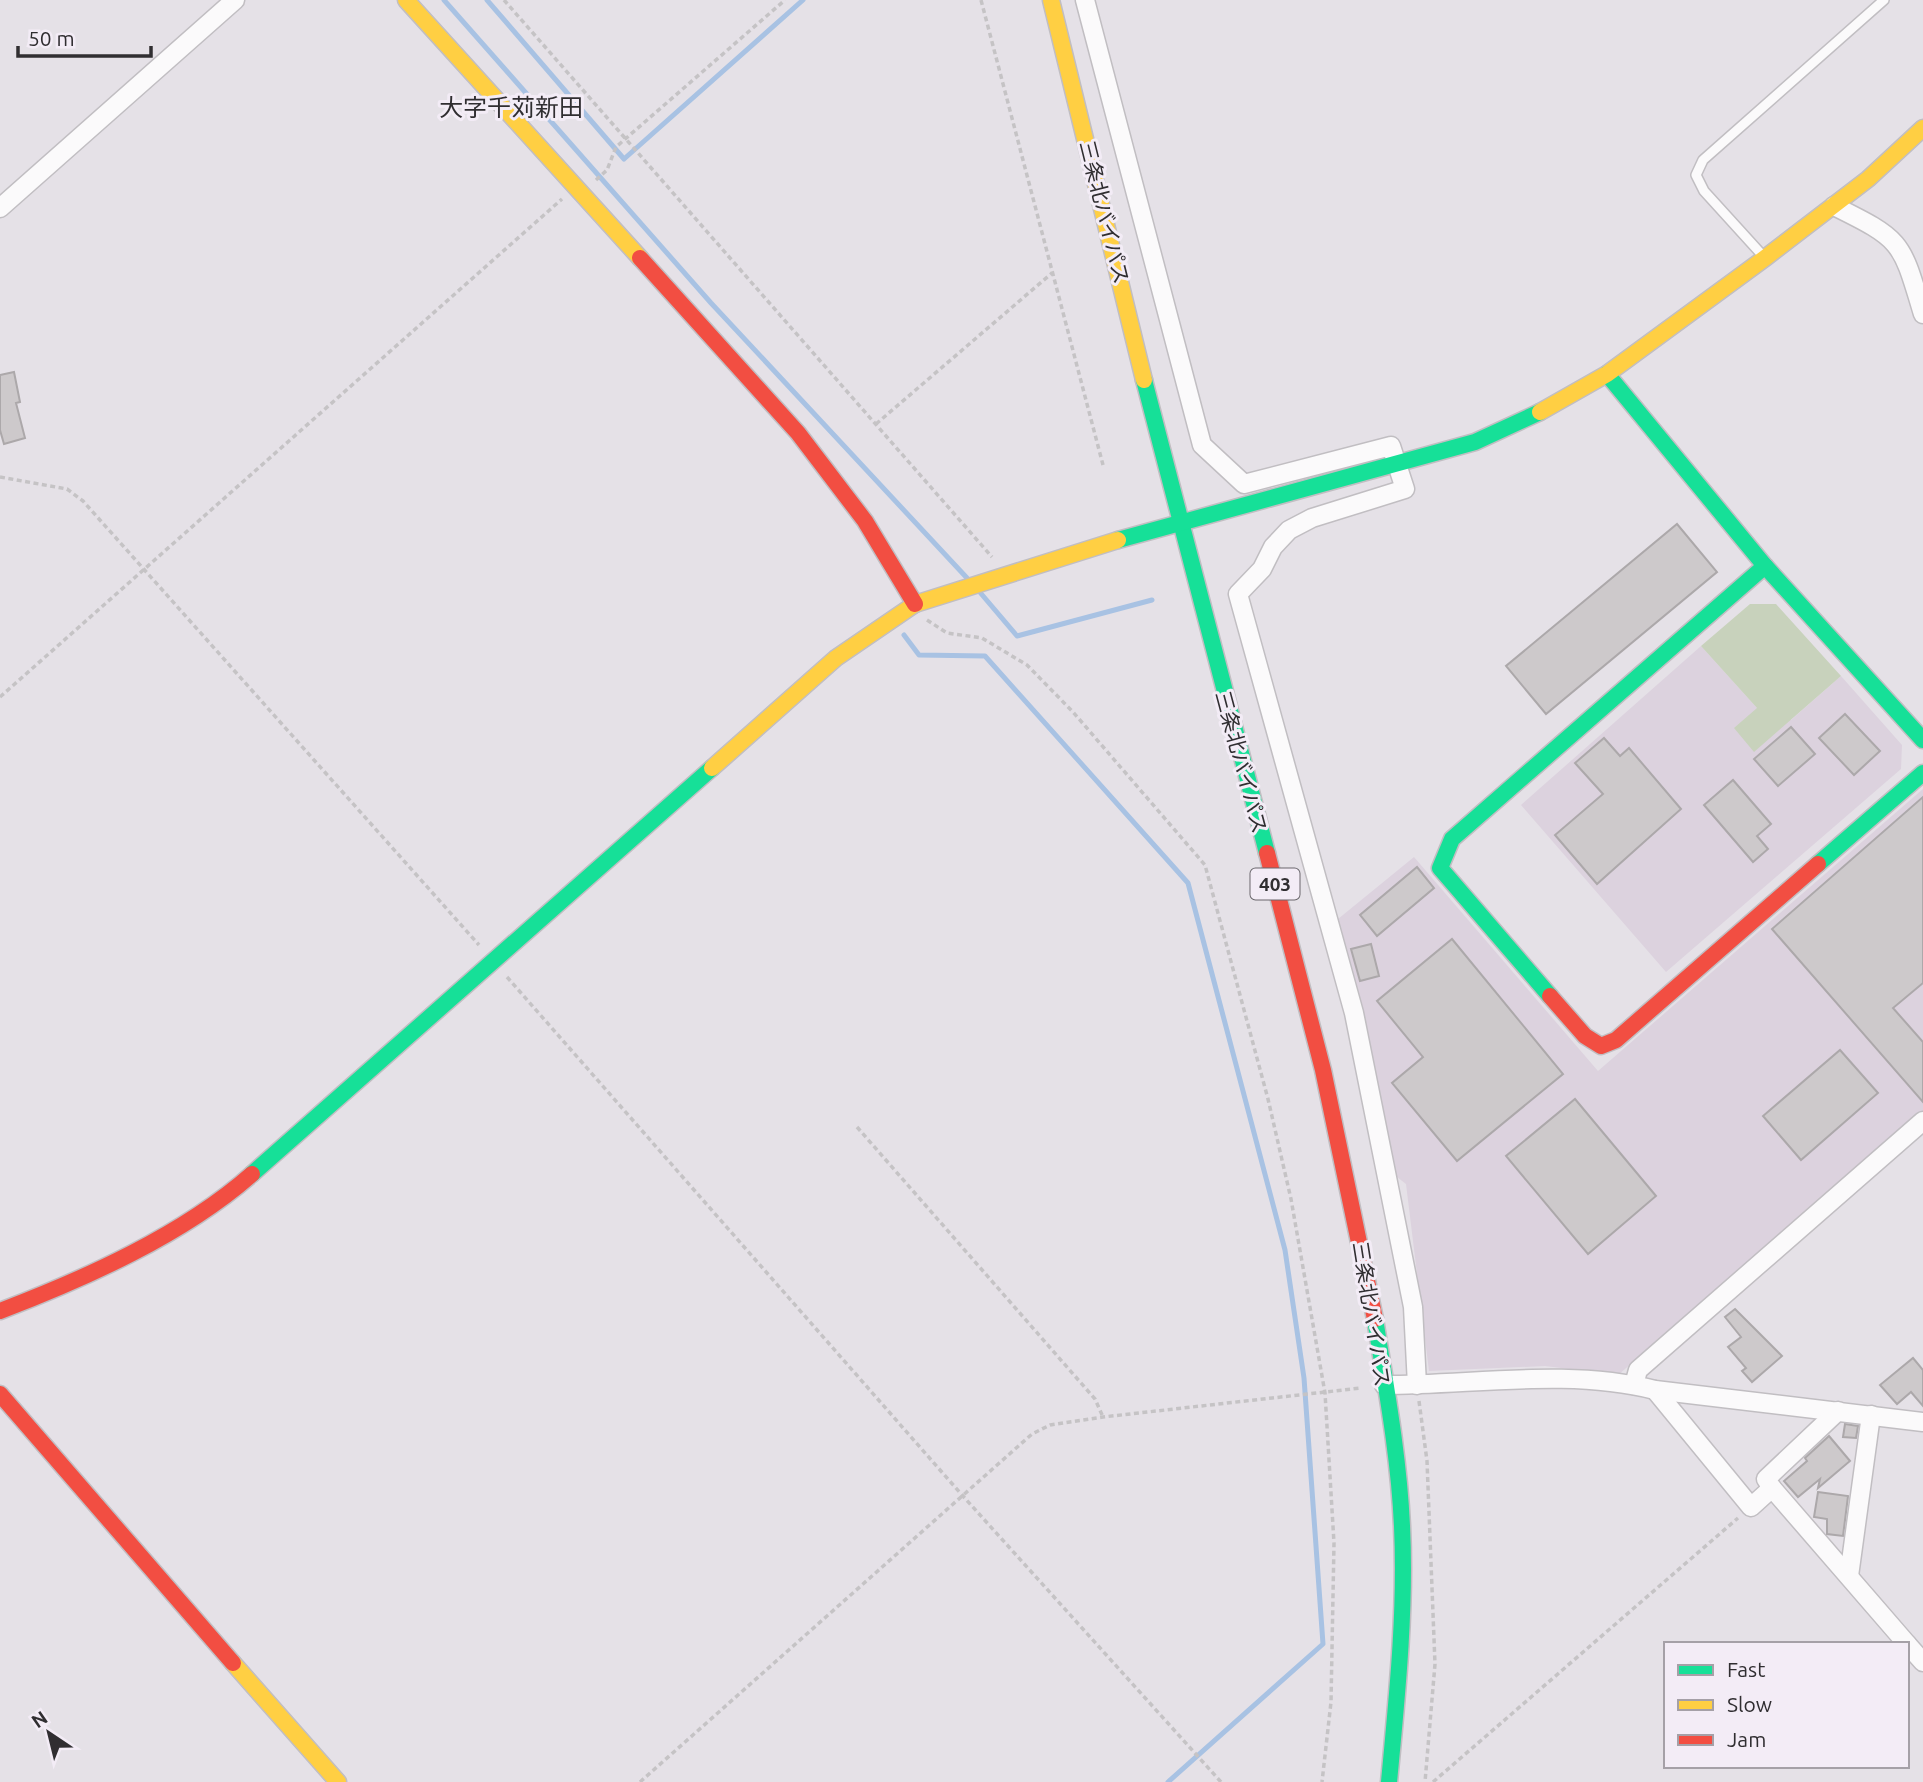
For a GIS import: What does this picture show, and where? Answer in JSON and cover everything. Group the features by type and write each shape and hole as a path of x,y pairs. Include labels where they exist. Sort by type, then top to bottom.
{"main road":[{"path":"405,0 830,471 865,521 915,604"},
{"name":"三条北バイパス","path":"1051,0 1126,297 1178,523 1323,1064 1370,1282 1400,1493 1399,1678 1389,1782"},
{"path":"0,1311 118,1260 162,1236 220,1198 280,1150 836,658 915,604 1005,573 1475,442 1531,417 1607,374 1765,258 1868,179 1923,128"},
{"path":"1607,374 1765,566 1923,740"},
{"path":"1765,566 1452,839 1440,868 1450,882 1584,1035 1601,1046 1616,1040 1923,773"},
{"path":"0,1394 106,1519 338,1782"}],"street":[{"path":"0,208 235,0"},
{"path":"1085,0 1202,445 1244,484 1391,446 1405,489 1311,518 1289,530 1273,547 1262,569 1238,594 1354,1013 1413,1307 1417,1385"},
{"path":"1834,206 1894,239 1907,260 1923,314"},
{"path":"1634,1385 1639,1370 1923,1121"},
{"path":"1384,1385 1546,1378 1634,1385 1655,1390 1923,1422"},
{"path":"1655,1390 1751,1507 1772,1488"},
{"path":"1838,1411 1766,1479 1905,1642"},
{"path":"1849,1576 1871,1415"},
{"path":"1909,1646 1923,1662"}],"lane":[{"path":"1765,258 1704,191 1696,175 1703,160 1884,0"}],"path":[{"path":"504,0 1005,573"},
{"path":"0,696 579,190 607,170 615,147 785,0"},
{"path":"981,0 1103,465"},
{"path":"876,424 1052,273"},
{"path":"0,477 66,489 83,501 494,961 962,1495 1221,1782"},
{"path":"915,604 936,629 982,638 1027,666 1073,712 1205,865 1285,1174 1310,1297 1325,1393 1334,1543 1331,1702 1322,1782"},
{"path":"857,1127 1095,1398 1103,1417"},
{"path":"640,1782 1032,1434 1050,1425 1103,1417 1384,1385"},
{"path":"1433,1782 1751,1507"}],"shaded area":[{"path":"1701,646 1757,708 1791,720 1841,676 1902,745 1901,769 1666,972 1521,805"},
{"path":"1923,789 1923,1113 1618,1375 1545,1366 1429,1371 1406,1184 1397,1177 1360,1003 1338,919 1414,857 1598,1071"}],"green space":[{"path":"1750,604 1776,604 1841,676 1754,752 1734,728 1757,708 1701,646"}],"building":[{"path":"14,372 20,402 16,403 25,438 4,444 0,430 0,375"},
{"path":"1677,524 1717,572 1546,714 1506,666"},
{"path":"1845,714 1880,751 1854,775 1819,738"},
{"path":"1791,727 1815,754 1778,786 1754,759"},
{"path":"1604,738 1620,756 1629,748 1681,809 1597,884 1555,835 1603,794 1575,763"},
{"path":"1733,780 1771,824 1757,836 1768,849 1753,862 1704,805"},
{"path":"1923,797 1923,983 1893,1008 1923,1042 1923,1102 1772,929"},
{"path":"1417,867 1434,888 1377,936 1360,915"},
{"path":"1452,939 1563,1074 1457,1161 1392,1083 1423,1057 1377,1001"},
{"path":"1371,944 1379,976 1360,981 1351,949"},
{"path":"1840,1050 1878,1093 1801,1160 1763,1116"},
{"path":"1575,1099 1656,1196 1588,1254 1506,1156"},
{"path":"1735,1309 1782,1356 1752,1382 1742,1371 1746,1368 1728,1347 1741,1337 1725,1317"},
{"path":"1913,1358 1923,1370 1923,1406 1911,1392 1897,1404 1880,1385"},
{"path":"1845,1424 1858,1426 1856,1438 1843,1437"},
{"path":"1829,1436 1850,1461 1818,1488 1820,1479 1798,1497 1784,1481 1807,1461 1805,1458"},
{"path":"1818,1492 1848,1496 1843,1536 1827,1534 1827,1519 1814,1517"}],"waterway":[{"path":"444,0 711,303 967,578"},
{"path":"487,0 624,159 803,0"},
{"path":"978,590 1017,636 1152,600"},
{"path":"904,635 919,655 985,656 1188,883 1285,1250 1304,1378 1323,1644 1168,1782"}],"traffic: fast":[{"path":"1607,374 1765,566 1923,740"},
{"path":"1144,380 1267,853"},
{"path":"1118,540 1475,442 1540,412"},
{"path":"1550,996 1440,868 1452,839 1765,566"},
{"path":"252,1174 712,768"},
{"path":"1818,864 1923,773"},
{"path":"1375,1319 1395,1448 1403,1558 1402,1622 1389,1782"}],"traffic: slow":[{"path":"406,0 640,258"},
{"path":"1051,0 1144,380"},
{"path":"1540,412 1607,374 1765,258 1868,179 1923,128"},
{"path":"712,768 836,658 915,604 1118,540"},
{"path":"233,1663 338,1782"}],"traffic: jam":[{"path":"640,258 798,433 865,521 915,604"},
{"path":"1267,853 1323,1070 1375,1319"},
{"path":"1550,996 1585,1036 1601,1046 1616,1040 1818,864"},
{"path":"0,1311 98,1270 164,1236 225,1196 252,1174"},
{"path":"0,1394 233,1663"}],"district":[{"name":"大字千苅新田","path":"511,107"}]}
